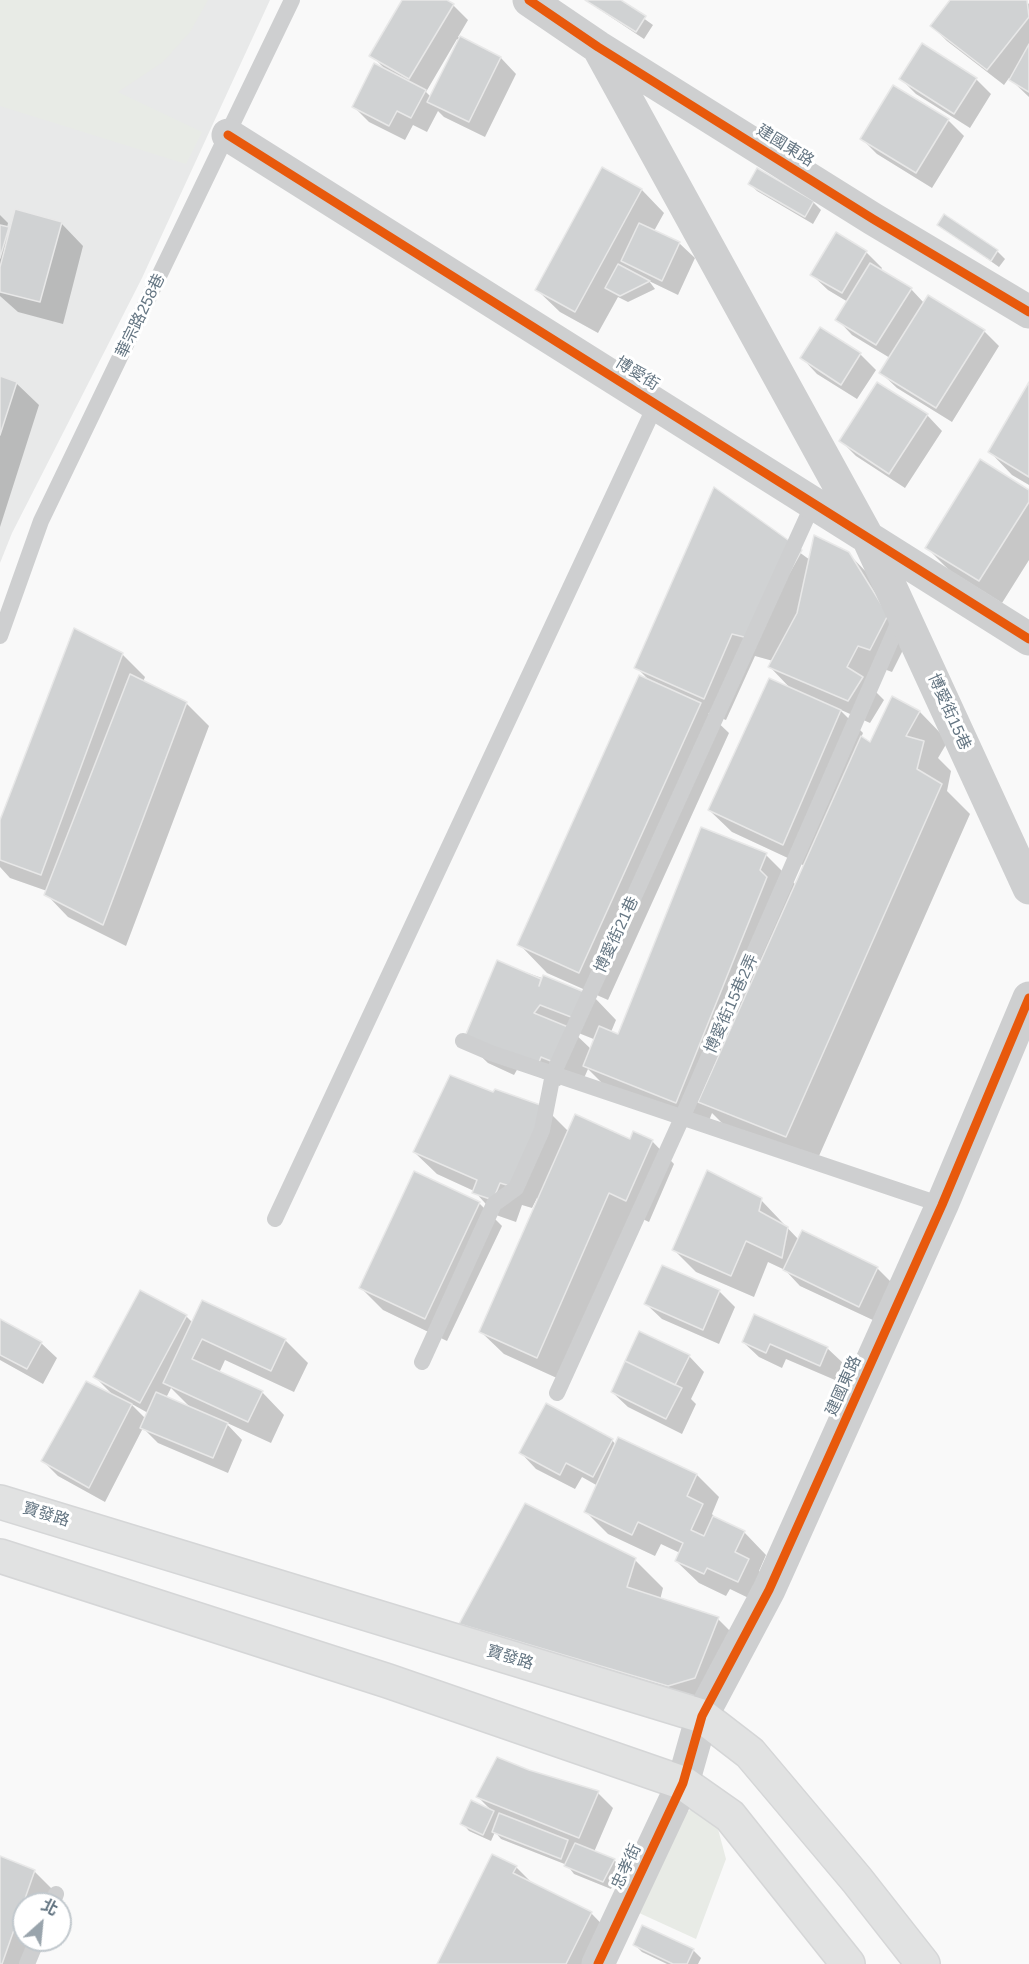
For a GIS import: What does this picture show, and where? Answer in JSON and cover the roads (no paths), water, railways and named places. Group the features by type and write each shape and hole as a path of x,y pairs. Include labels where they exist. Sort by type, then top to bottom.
{"main road":[{"name":"寶發路","path":"0,1502 702,1716 750,1754 857,1880 923,1964"},
{"path":"0,1556 388,1681 683,1783 730,1816 842,1961"}],"street":[{"name":"建國東路","path":"529,0 598,47 873,219 1029,312"},
{"name":"建國東路","path":"598,47 868,538"},
{"name":"博愛街","path":"228,135 1029,639"},
{"name":"博愛街15巷","path":"868,538 1029,888"},
{"name":"建國東路","path":"683,1783 702,1716 769,1590 942,1205 1029,998"},
{"name":"忠孝街","path":"598,1964 683,1783"}],"lane":[{"name":"華宗路258巷","path":"0,636 40,521 292,0"},
{"path":"276,1219 656,404"},
{"name":"博愛街21巷","path":"422,1362 494,1204 516,1188 542,1130 553,1074 813,504"},
{"name":"博愛街15巷2弄","path":"557,1393 682,1118 903,613"},
{"path":"463,1041 553,1074 942,1205"}]}
